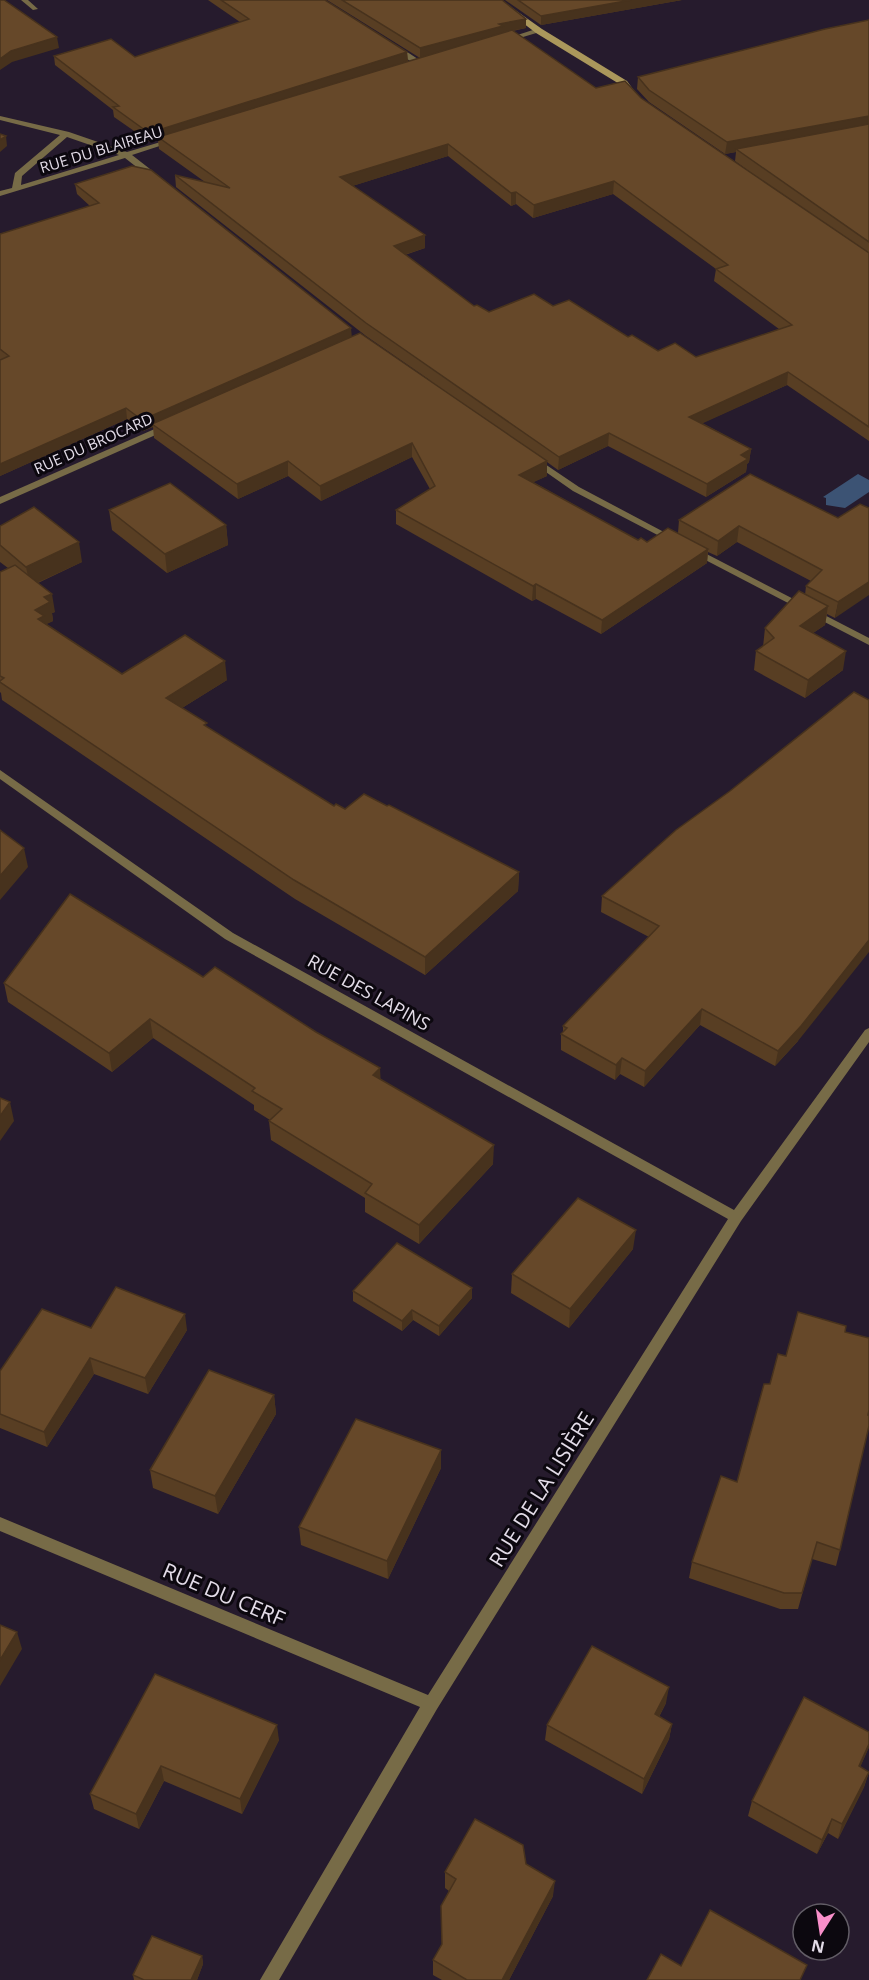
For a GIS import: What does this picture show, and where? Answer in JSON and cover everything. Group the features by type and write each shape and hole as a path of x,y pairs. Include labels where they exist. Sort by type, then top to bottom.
{"street":[{"path":"24,0 35,9"},
{"path":"496,0 539,31 624,83 637,98"},
{"path":"498,42 539,31"},
{"path":"389,44 420,63"},
{"path":"408,66 431,60"},
{"path":"0,118 66,134 127,155 164,184"},
{"name":"RUE DU BLAIREAU","path":"16,189 18,175 66,134"},
{"name":"RUE DU BLAIREAU","path":"0,194 183,137"},
{"name":"RUE DU BROCARD","path":"0,501 175,423"},
{"path":"527,455 576,489 869,642"},
{"name":"RUE DES LAPINS","path":"0,774 229,936 736,1217"},
{"name":"RUE DE LA LISIÈRE","path":"269,1980 431,1704 736,1217 869,1033"},
{"name":"RUE DU CERF","path":"0,1524 431,1704"}],"water":[{"path":"858,474 869,480 869,492 845,508 826,505 826,498 823,497"}],"building":[{"path":"0,0 4,0 57,37 11,51 0,59"},
{"path":"221,0 325,0 407,52 149,133 113,107 119,106 54,56 111,39 135,57 249,19"},
{"path":"342,0 502,0 526,19 499,24 503,26 420,48"},
{"path":"518,0 631,0 541,16"},
{"path":"869,20 869,116 727,142 649,90 638,77 825,29"},
{"path":"512,30 596,88 625,81 641,98 869,253 869,427 788,372 689,417 751,449 741,455 748,459 707,484 609,433 559,457 366,323 175,175 230,188 158,137","holes":["448,144 511,193 516,192 534,205 614,181 728,265 716,269 792,325 696,357 675,343 658,351 632,335 628,337 569,300 553,306 534,294 489,312 477,305 474,306 394,246 425,235 340,177"]},
{"path":"869,124 869,242 736,149"},
{"path":"132,166 151,170 351,328 142,420 126,408 0,464 0,360 9,356 0,349 0,234 99,203 75,184"},
{"path":"360,333 547,461 519,475 638,540 641,538 647,542 668,528 708,549 602,620 536,584 533,586 396,510 435,486 412,443 320,486 288,461 237,484 152,424"},
{"path":"750,474 838,518 860,504 869,508 869,582 838,602 806,586 822,570 739,526 718,541 679,520"},
{"path":"170,483 226,525 165,554 109,510"},
{"path":"34,507 79,542 26,567 0,545 0,526"},
{"path":"15,565 52,594 44,597 50,602 35,610 44,616 38,619 122,674 185,635 225,661 166,698 207,723 204,725 334,806 336,804 345,809 364,794 519,872 425,957 294,880 0,682 4,678 0,676 0,572"},
{"path":"799,591 828,606 800,626 846,651 808,680 756,651 774,638 765,628"},
{"path":"854,692 869,700 869,940 801,1026 778,1051 702,1009 645,1071 622,1058 616,1065 561,1034 567,1028 563,1026 659,926 602,896 676,830 730,791"},
{"path":"0,830 24,848 0,876"},
{"path":"70,894 203,977 215,967 316,1032 380,1068 373,1075 494,1145 419,1225 365,1193 372,1184 269,1121 282,1109 252,1091 255,1088 150,1019 109,1053 4,983"},
{"path":"0,1098 10,1102 0,1116"},
{"path":"578,1198 636,1230 570,1309 512,1274"},
{"path":"397,1243 472,1288 439,1326 412,1310 402,1321 353,1291"},
{"path":"116,1287 185,1314 145,1378 90,1358 44,1432 0,1414 0,1371 42,1309 91,1328"},
{"path":"798,1312 846,1326 845,1332 869,1338 869,1426 840,1550 817,1542 802,1593 784,1593 692,1562 721,1476 737,1482 764,1384 770,1384 778,1354 786,1356"},
{"path":"209,1370 274,1395 215,1496 150,1470"},
{"path":"356,1419 441,1450 387,1561 299,1527"},
{"path":"0,1625 17,1632 0,1660"},
{"path":"592,1646 669,1687 655,1714 672,1724 644,1779 547,1725"},
{"path":"155,1674 277,1725 240,1799 161,1766 136,1814 90,1794"},
{"path":"804,1697 869,1732 869,1744 859,1766 869,1772 842,1824 832,1819 822,1840 752,1801"},
{"path":"475,1819 523,1845 526,1864 555,1881 502,1980 467,1980 433,1960 442,1944 441,1906 456,1879 445,1872"},
{"path":"710,1910 791,1956 791,1962 802,1962 807,1965 800,1980 647,1980 661,1954 681,1966"},
{"path":"152,1936 202,1956 191,1980 144,1980 133,1975"}]}
